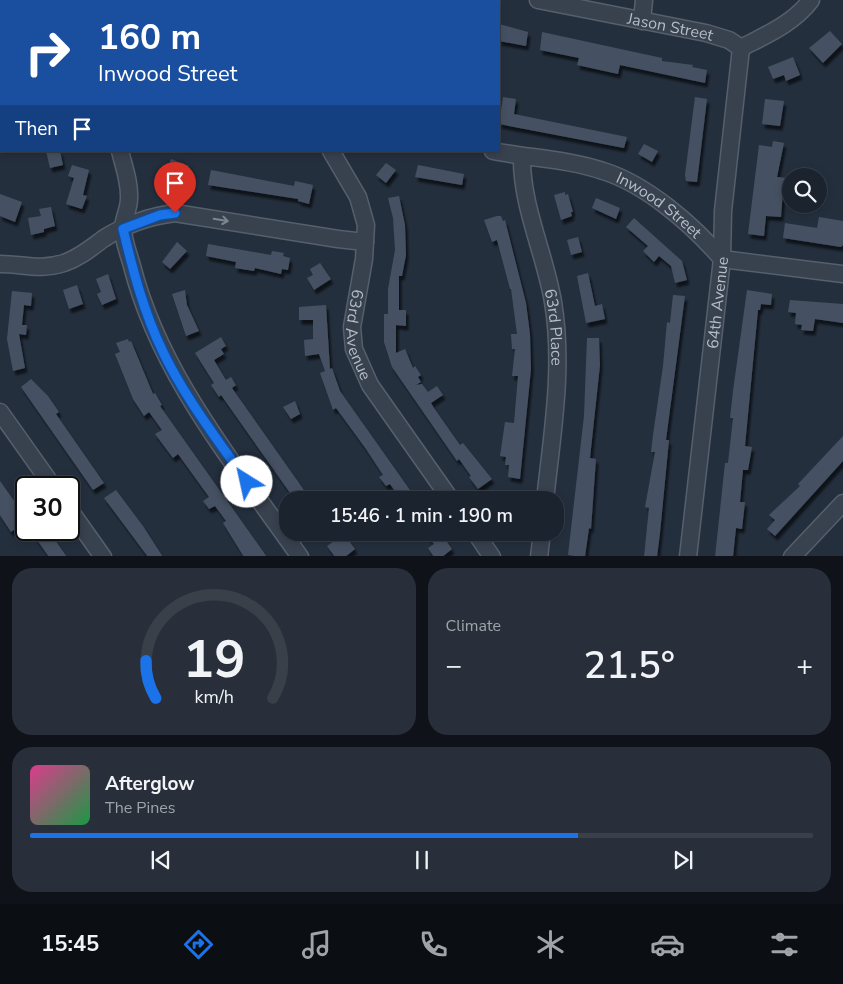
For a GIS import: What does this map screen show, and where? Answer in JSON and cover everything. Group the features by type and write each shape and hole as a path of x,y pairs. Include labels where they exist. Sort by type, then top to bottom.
{"street":[{"name":"Jason Street","path":"538,0 720,37 741,48"},
{"path":"642,21 644,0"},
{"path":"741,48 788,22 804,9 811,0"},
{"name":"64th Avenue","path":"688,556 722,259 723,211 741,48"},
{"path":"120,152 129,184 129,199 123,229 134,275 150,322 176,378 300,556"},
{"name":"63rd Avenue","path":"332,152 350,182 363,210 366,225 352,327 354,349 374,391 445,491"},
{"name":"Inwood Street","path":"499,152 560,161 601,170 617,176 655,199 687,224 722,259"},
{"name":"63rd Place","path":"522,156 521,174 547,268 556,327 558,377 546,491"},
{"path":"0,264 39,268 65,262 123,229 160,215 175,213 365,242"},
{"path":"722,259 843,274"},
{"path":"0,412 45,476"},
{"path":"792,556 843,503"},
{"path":"80,524 103,556"},
{"path":"481,541 492,556"},
{"path":"539,556 541,541"}],"building":[{"path":"500,24 528,32 526,46 500,41"},
{"path":"830,31 842,44 823,63 809,48"},
{"path":"542,32 662,58 662,61 693,65 692,67 707,70 705,83 620,65 618,74 577,65 579,58 540,50"},
{"path":"793,57 800,75 786,81 784,75 773,79 768,67"},
{"path":"503,97 516,99 514,114 627,137 624,148 500,124"},
{"path":"695,97 707,99 697,182 686,181 685,175"},
{"path":"765,99 784,101 780,126 762,124"},
{"path":"773,141 784,143 777,177 782,177 781,217 766,216 764,236 748,234 759,145 772,147"},
{"path":"644,144 658,151 652,162 638,154"},
{"path":"46,152 60,152 63,165 50,168"},
{"path":"171,159 189,166 182,182 164,175"},
{"path":"386,163 396,170 386,183 376,175"},
{"path":"72,165 89,170 83,195 87,196 82,209 66,204 74,178 68,176"},
{"path":"418,165 464,174 462,185 415,177"},
{"path":"211,170 294,186 295,181 313,185 309,204 298,201 298,199 208,185"},
{"path":"565,192 565,195 568,194 573,212 571,212 572,216 561,220 554,195"},
{"path":"0,194 22,202 15,222 0,216"},
{"path":"399,196 405,225 406,255 402,276 399,276 399,310 406,310 406,326 396,325 396,353 405,349 413,368 415,366 421,375 418,377 421,382 416,385 422,384 428,392 437,386 443,395 431,403 460,445 463,443 492,479 478,489 469,477 471,476 459,459 457,461 392,367 384,342 384,314 388,314 388,289 395,250 393,218 388,198"},
{"path":"596,198 620,208 616,219 592,208"},
{"path":"51,207 55,226 44,229 44,232 31,235 28,218 41,216 39,209"},
{"path":"501,216 503,221 505,220 526,303 530,334 531,369 520,479 508,477 509,465 505,465 506,457 500,456 505,422 514,423 518,376 512,376 515,349 512,349 511,334 517,334 511,289 497,240 492,242 484,220"},
{"path":"819,217 843,221 843,245 841,247 783,238 785,223 817,228"},
{"path":"634,218 682,261 687,280 675,283 671,266 659,256 654,262 643,251 648,246 626,227"},
{"path":"578,237 582,252 571,255 567,240"},
{"path":"177,242 187,251 170,269 162,262"},
{"path":"208,244 271,255 272,251 284,253 283,256 290,258 288,270 282,269 281,274 255,268 254,271 235,268 236,262 206,256"},
{"path":"320,263 331,279 314,290 307,278 313,275 310,269"},
{"path":"588,273 595,306 602,304 605,319 586,323 577,276"},
{"path":"108,274 116,299 102,305 97,294 101,292 96,279"},
{"path":"77,285 83,304 69,309 63,290"},
{"path":"185,290 187,305 199,331 186,336 172,294"},
{"path":"747,290 772,294 771,305 761,304 760,310 758,310 745,446 752,447 748,470 743,470 740,502 745,502 742,529 736,528 733,556 715,556 725,463 728,463 733,418 730,418"},
{"path":"12,291 32,293 31,306 24,305 22,325 27,325 26,335 19,334 25,368 13,371 7,339"},
{"path":"673,295 685,296 666,440 669,440 657,556 644,556 649,508 645,507 655,452 651,452 667,322 670,323"},
{"path":"790,300 843,304 843,323 815,319 813,331 801,330 802,325 795,324 796,313 788,312"},
{"path":"326,305 330,369 332,368 340,391 411,491 395,491 390,484 386,486 379,477 383,475 366,449 336,408 333,410 320,373 325,371 319,354 305,356 304,340 313,339 313,320 299,320 299,307"},
{"path":"221,337 226,346 221,349 224,354 214,360 226,380 231,377 236,385 232,388 305,491 289,491 221,395 219,397 211,385 214,383 195,353"},
{"path":"587,338 599,338 600,365 590,458 596,459 591,529 589,528 585,556 574,556 568,555 584,416"},
{"path":"128,339 129,342 131,341 153,394 155,393 162,405 160,406 266,556 243,556 223,523 226,521 215,506 209,509 203,501 209,497 178,454 173,458 155,434 162,430 149,412 144,416 133,399 115,354 120,352 116,343"},
{"path":"31,379 48,396 59,412 56,414 104,483 93,490 21,387"},
{"path":"295,401 300,414 291,419 283,407"},
{"path":"843,436 843,461 775,536 767,529 775,520 769,515 800,486 798,484"},
{"path":"0,481 15,502 15,529 11,532 0,515"},
{"path":"116,490 162,556 147,556 104,498"},
{"path":"38,541 56,541 66,556 48,556"},
{"path":"334,541 349,541 355,549 346,556 334,556 327,546"},
{"path":"432,541 446,541 452,549 443,556 433,556 428,548 434,544"}],"route":[{"path":"175,213 142,220 123,229 132,266 150,322 176,378 247,482"}]}
